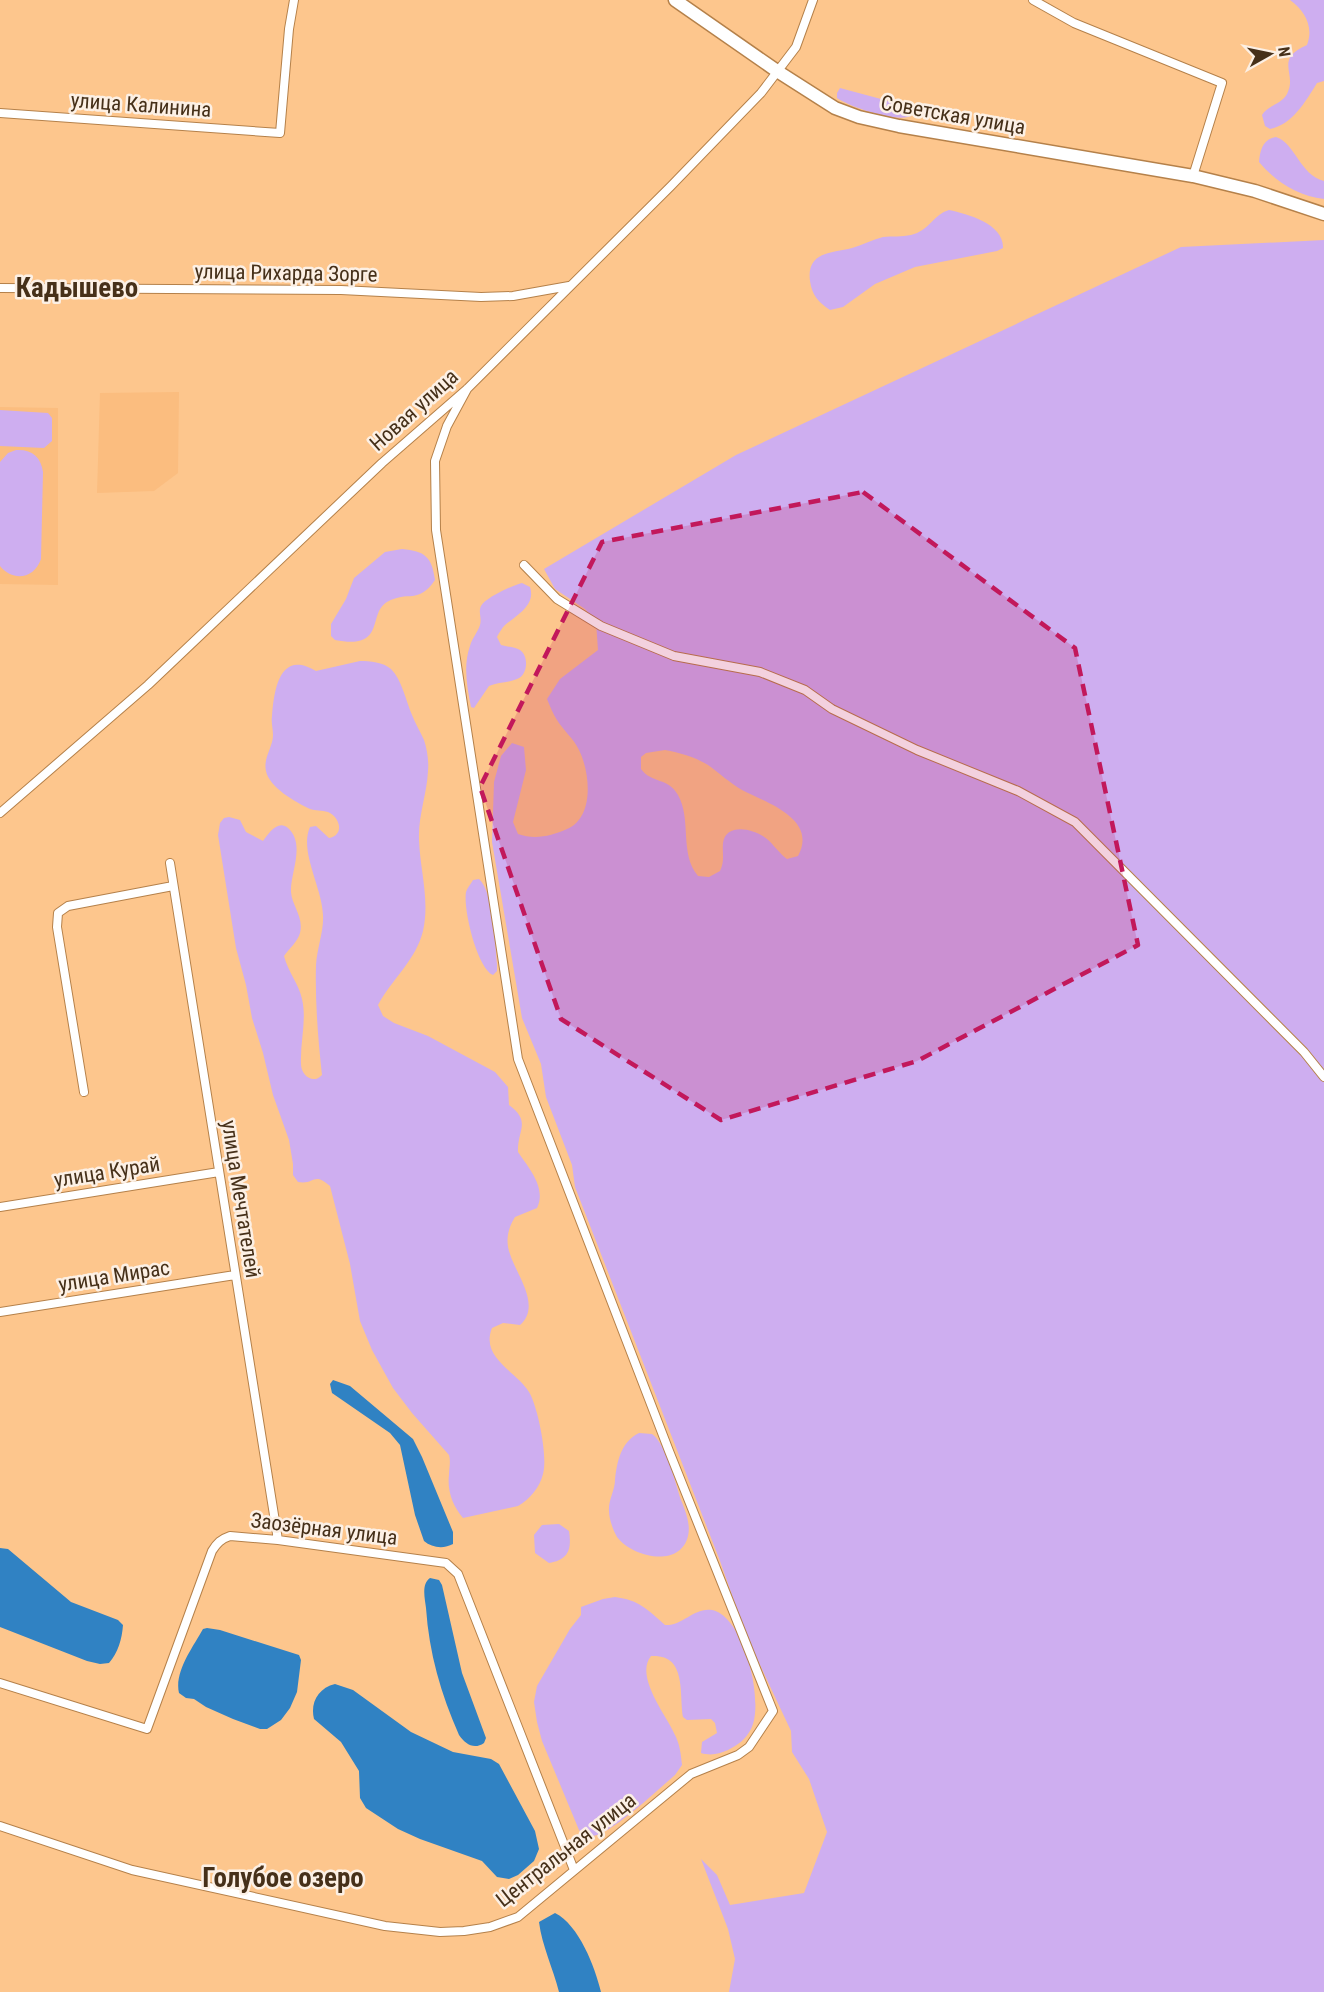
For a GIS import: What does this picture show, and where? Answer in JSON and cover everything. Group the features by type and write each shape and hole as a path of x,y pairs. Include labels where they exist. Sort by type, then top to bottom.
{"main road":[{"name":"Советская улица","path":"675,0 835,108 859,117 899,126 1193,176 1256,191 1324,214"}],"street":[{"name":"улица Калинина","path":"0,113 280,133 289,29 294,0"},
{"name":"Новая улица","path":"0,813 148,685 382,463 466,389 570,286 754,101 796,47 813,0"},
{"path":"1034,0 1074,23 1222,83 1193,176"},
{"name":"улица Рихарда Зорге","path":"0,288 360,291 482,297 513,296 570,286"},
{"name":"Центральная улица","path":"0,1826 132,1870 385,1926 440,1932 490,1927 518,1917 691,1774 738,1755 749,1747 773,1711 669,1451 518,1059 436,530 435,461 447,426 466,389"},
{"path":"524,565 557,598 601,626 674,656 760,672 805,690 832,709 917,750 1018,791 1075,822 1304,1052 1324,1077"},
{"name":"улица Мечтателей","path":"170,863 278,1540"},
{"path":"84,1092 57,927 58,914 68,906 173,886"},
{"name":"улица Курай","path":"0,1207 219,1172"},
{"name":"улица Мирас","path":"0,1312 235,1275"},
{"name":"Заозёрная улица","path":"0,1683 147,1730 216,1545 223,1538 230,1536 278,1540 446,1563 455,1570 574,1870"}],"highlighted area":[{"path":"863,492 1075,648 1138,945 917,1061 721,1120 561,1019 480,787 602,542"}],"shaded area":[{"path":"1290,0 1324,0 1324,81 1317,83 1292,117 1278,127 1270,129 1265,126 1262,115 1287,94 1290,86 1288,67 1291,56 1307,45 1309,38 1309,26 1304,14"},
{"path":"840,88 907,106 911,116 904,118 885,116 852,106 837,98"},
{"path":"1276,137 1288,146 1309,172 1324,181 1324,199 1305,195 1288,187 1259,162 1263,146 1268,140"},
{"path":"949,210 975,217 991,226 998,232 1003,248 915,267 875,284 843,307 830,310 816,298 811,286 810,271 812,264 822,255 883,237 908,236 917,233"},
{"path":"1324,240 1324,1992 729,1992 735,1959 728,1929 701,1859 717,1875 730,1905 804,1893 827,1832 809,1779 792,1752 791,1731 746,1635 720,1561 575,1187 572,1165 546,1097 541,1064 522,1018 492,842 494,782 501,756 512,743 524,747 526,770 513,822 518,834 531,837 549,835 567,829 576,823 586,805 588,793 586,770 577,746 557,720 547,699 560,679 598,650 596,622 585,609 555,589 544,569 736,455 1181,247","holes":["665,750 703,762 742,790 787,814 796,822 801,832 802,843 798,856 787,859 762,835 749,830 735,830 725,836 720,871 709,877 698,876 689,857 684,815 678,795 670,785 650,777 641,769 641,757 646,753"]},
{"path":"179,392 178,473 154,491 97,493 100,393"},
{"path":"0,407 58,408 58,585 0,584"},
{"path":"0,410 48,413 52,418 52,441 44,448 0,446"},
{"path":"16,450 27,451 35,455 43,472 41,559 33,571 23,576 11,574 0,566 0,462 8,453"},
{"path":"402,549 416,551 426,557 432,566 435,580 429,588 418,595 394,599 381,607 369,636 351,642 335,640 331,636 331,624 346,599 354,578 385,552"},
{"path":"522,583 530,587 528,604 505,625 497,637 501,645 518,649 523,653 526,661 525,670 517,679 489,686 474,708 471,707 466,668 471,643 480,625 481,606 493,596"},
{"path":"360,661 380,663 395,674 424,740 428,763 419,831 425,896 423,931 415,951 378,1005 383,1016 394,1023 428,1036 495,1072 508,1087 509,1105 520,1116 522,1122 518,1152 535,1178 540,1193 537,1208 515,1217 508,1235 510,1254 526,1290 529,1309 520,1325 503,1323 492,1328 490,1339 495,1356 523,1384 532,1399 539,1420 543,1445 543,1474 534,1492 518,1506 463,1518 450,1492 449,1455 393,1388 372,1350 360,1321 350,1264 330,1186 320,1179 298,1182 293,1175 289,1140 273,1095 236,948 218,835 220,823 224,818 229,817 240,820 246,832 263,841 274,828 284,826 288,828 296,842 291,892 301,927 297,939 284,956 301,994 304,1023 301,1056 303,1072 311,1079 319,1078 322,1075 317,1020 316,965 323,915 309,858 307,837 310,827 316,826 329,838 337,833 339,826 332,814 310,809 277,788 268,777 265,766 273,739 272,718 277,684 287,668 294,665 304,666 316,671"},
{"path":"479,879 488,895 493,919 497,971 493,975 487,970 477,950 467,911 467,890 473,880"},
{"path":"639,1433 652,1434 662,1446 687,1517 689,1531 683,1546 676,1553 666,1556 644,1554 624,1544 617,1537 610,1517 610,1503 619,1459 628,1441"},
{"path":"559,1524 569,1531 569,1549 564,1557 549,1563 535,1553 534,1535 542,1525"},
{"path":"615,1597 637,1603 665,1625 677,1623 706,1610 712,1610 723,1616 734,1627 749,1662 753,1681 755,1716 749,1733 735,1746 718,1753 701,1753 702,1742 717,1733 715,1723 711,1719 687,1720 683,1717 681,1686 676,1668 671,1661 663,1657 651,1656 647,1665 649,1686 676,1737 682,1765 675,1775 622,1820 600,1834 590,1836 579,1830 542,1741 534,1702 537,1686 570,1629 581,1615 581,1607"}],"water":[{"path":"333,1380 350,1386 413,1439 453,1532 453,1544 438,1547 424,1541 415,1515 400,1445 390,1433 332,1393 330,1384"},
{"path":"0,1548 8,1549 71,1602 118,1620 123,1625 119,1646 109,1663 100,1664 87,1661 0,1627"},
{"path":"430,1578 439,1580 442,1585 462,1673 486,1738 484,1743 477,1746 470,1745 459,1735 441,1689 430,1641 424,1596 425,1584"},
{"path":"207,1628 299,1655 301,1660 297,1692 290,1708 281,1720 267,1729 260,1729 206,1707 179,1693 179,1677 185,1660 203,1629"},
{"path":"335,1684 353,1690 411,1732 453,1752 491,1759 499,1764 535,1831 539,1849 534,1861 518,1875 509,1879 497,1877 482,1861 398,1829 366,1808 360,1798 359,1771 341,1742 314,1719 313,1707 317,1697 324,1689"},
{"path":"555,1913 564,1919 579,1937 595,1971 601,1992 559,1992 539,1922"}],"district":[{"name":"Кадышево","path":"77,288"},
{"name":"Голубое озеро","path":"283,1878"}]}
